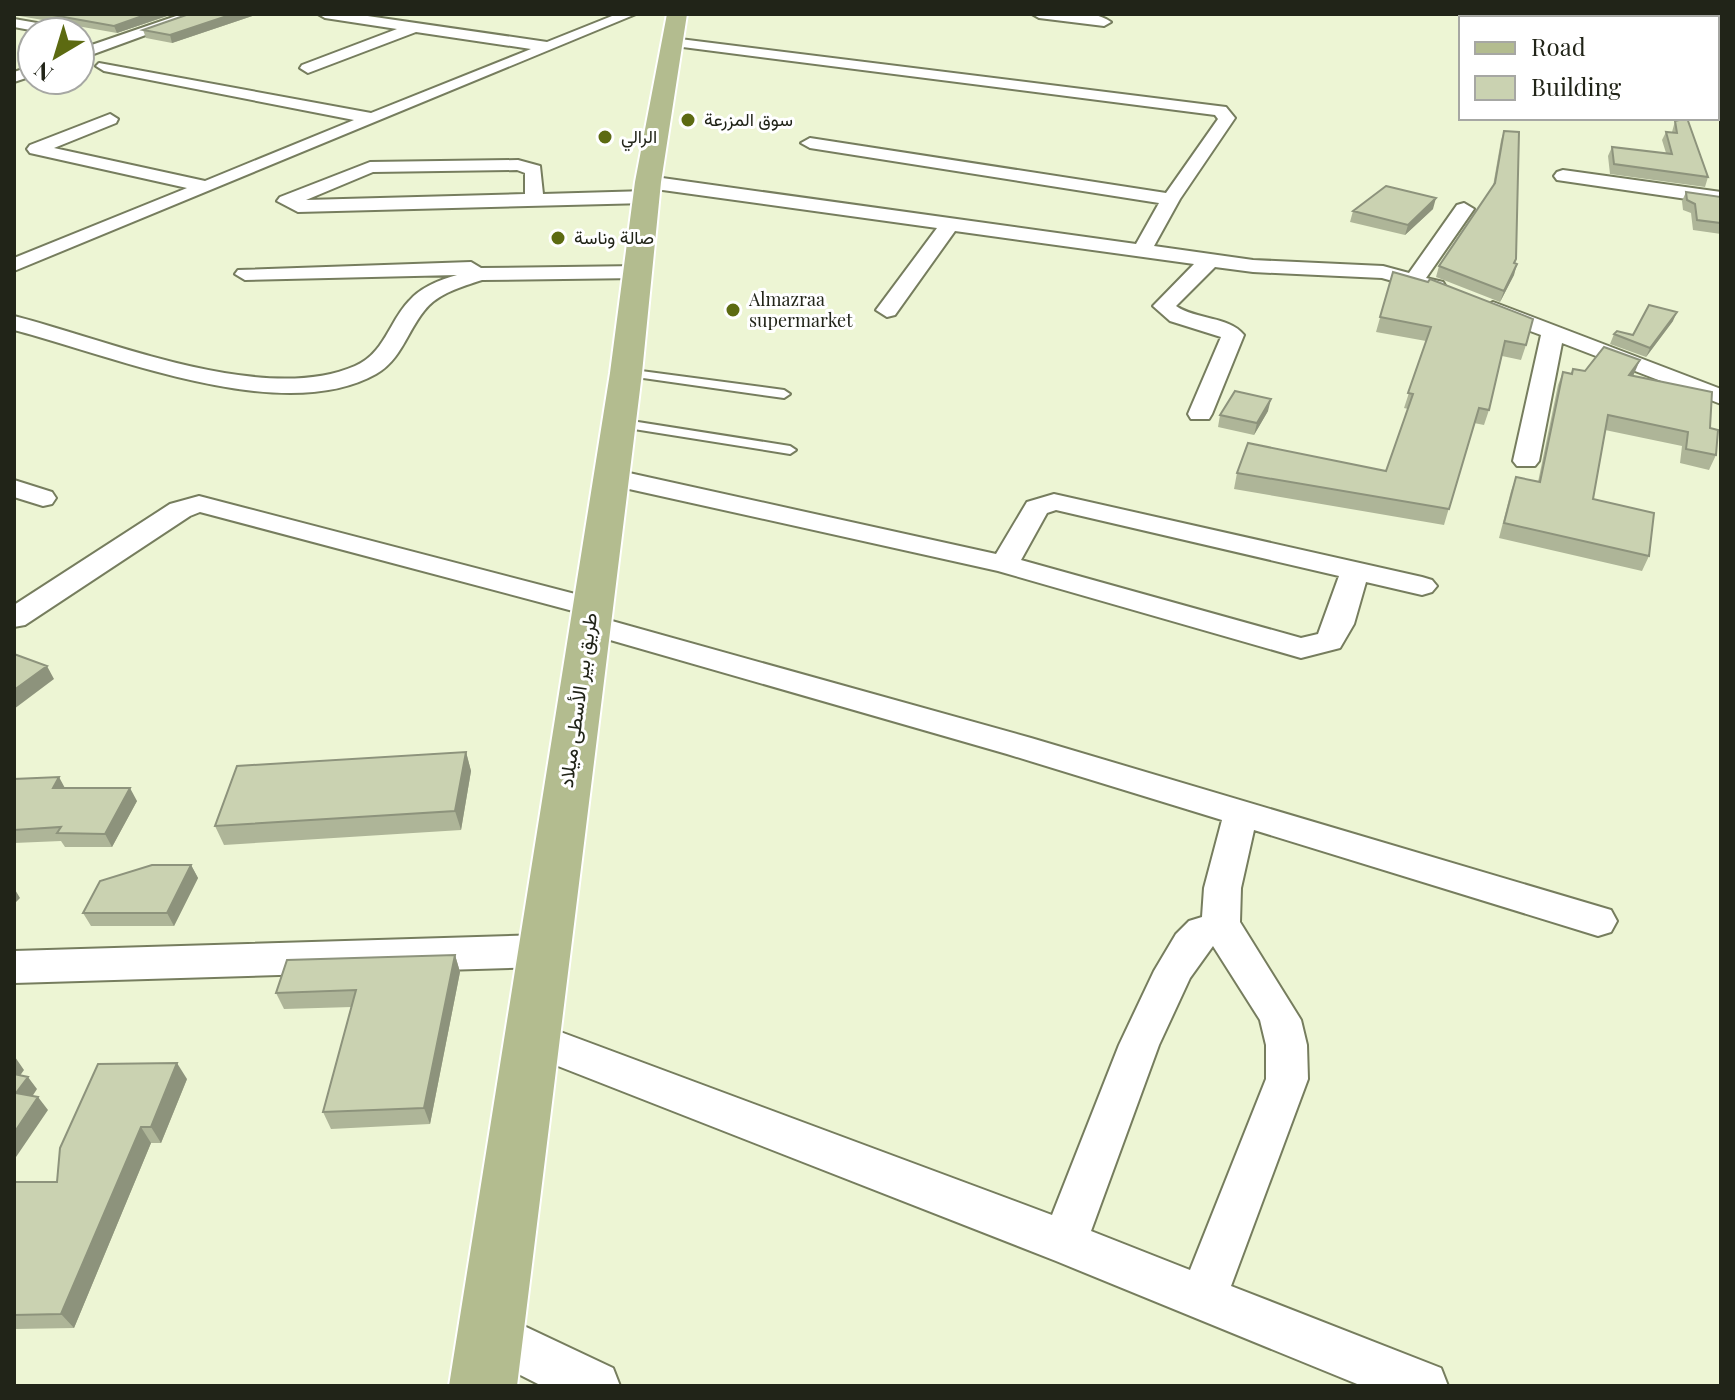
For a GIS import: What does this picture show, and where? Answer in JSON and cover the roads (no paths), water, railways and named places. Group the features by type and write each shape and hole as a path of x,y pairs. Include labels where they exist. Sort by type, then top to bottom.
{"main road":[{"name":"طريق بير الأسطى ميلاد","path":"483,1386 626,373 648,190 674,28"}],"street":[{"path":"96,48 196,14"},
{"path":"325,14 547,46"},
{"path":"308,68 449,14"},
{"path":"14,265 629,14"},
{"path":"1039,14 1104,22"},
{"path":"140,17 168,23"},
{"path":"674,28 1220,111 1227,118 1171,199 1142,250"},
{"path":"96,37 116,41"},
{"path":"104,66 369,118"},
{"path":"110,119 36,149 204,186"},
{"path":"810,143 1171,199"},
{"path":"534,200 534,170 518,165 384,165 359,170 287,201 298,206 534,200 648,190 950,224 1288,270 1383,272 1463,298 1721,397"},
{"path":"1563,176 1721,198"},
{"path":"1414,280 1464,209"},
{"path":"887,310 950,224"},
{"path":"1200,414 1233,335 1210,324 1173,315 1164,306 1210,260"},
{"path":"245,274 544,266 582,272"},
{"path":"14,323 220,379 267,386 321,384 363,371 384,359 413,309 437,290 457,280 481,274 639,272"},
{"path":"1526,461 1553,332"},
{"path":"611,477 1004,564 1301,648 1329,641 1339,624 1355,570"},
{"path":"14,488 43,498"},
{"path":"1004,564 1037,508 1054,502 1422,586"},
{"path":"14,618 180,510 199,504 591,616 1598,921"},
{"path":"1203,1298 1287,1079 1286,1044 1279,1015 1224,929 1220,911 1241,813"},
{"path":"1064,1242 1139,1045 1174,971 1202,932 1224,929"},
{"path":"14,967 542,951"},
{"path":"531,1038 1064,1242 1423,1386"},
{"path":"490,1334 595,1386"}],"lane":[{"path":"626,373 784,394"},
{"path":"619,423 790,450"}],"place":[{"name":"سوق المزرعة","path":"688,120"},
{"name":"الرالي","path":"605,137"},
{"name":"صالة وناسة","path":"558,238"},
{"name":"Almazraa supermarket","path":"733,310"}]}
